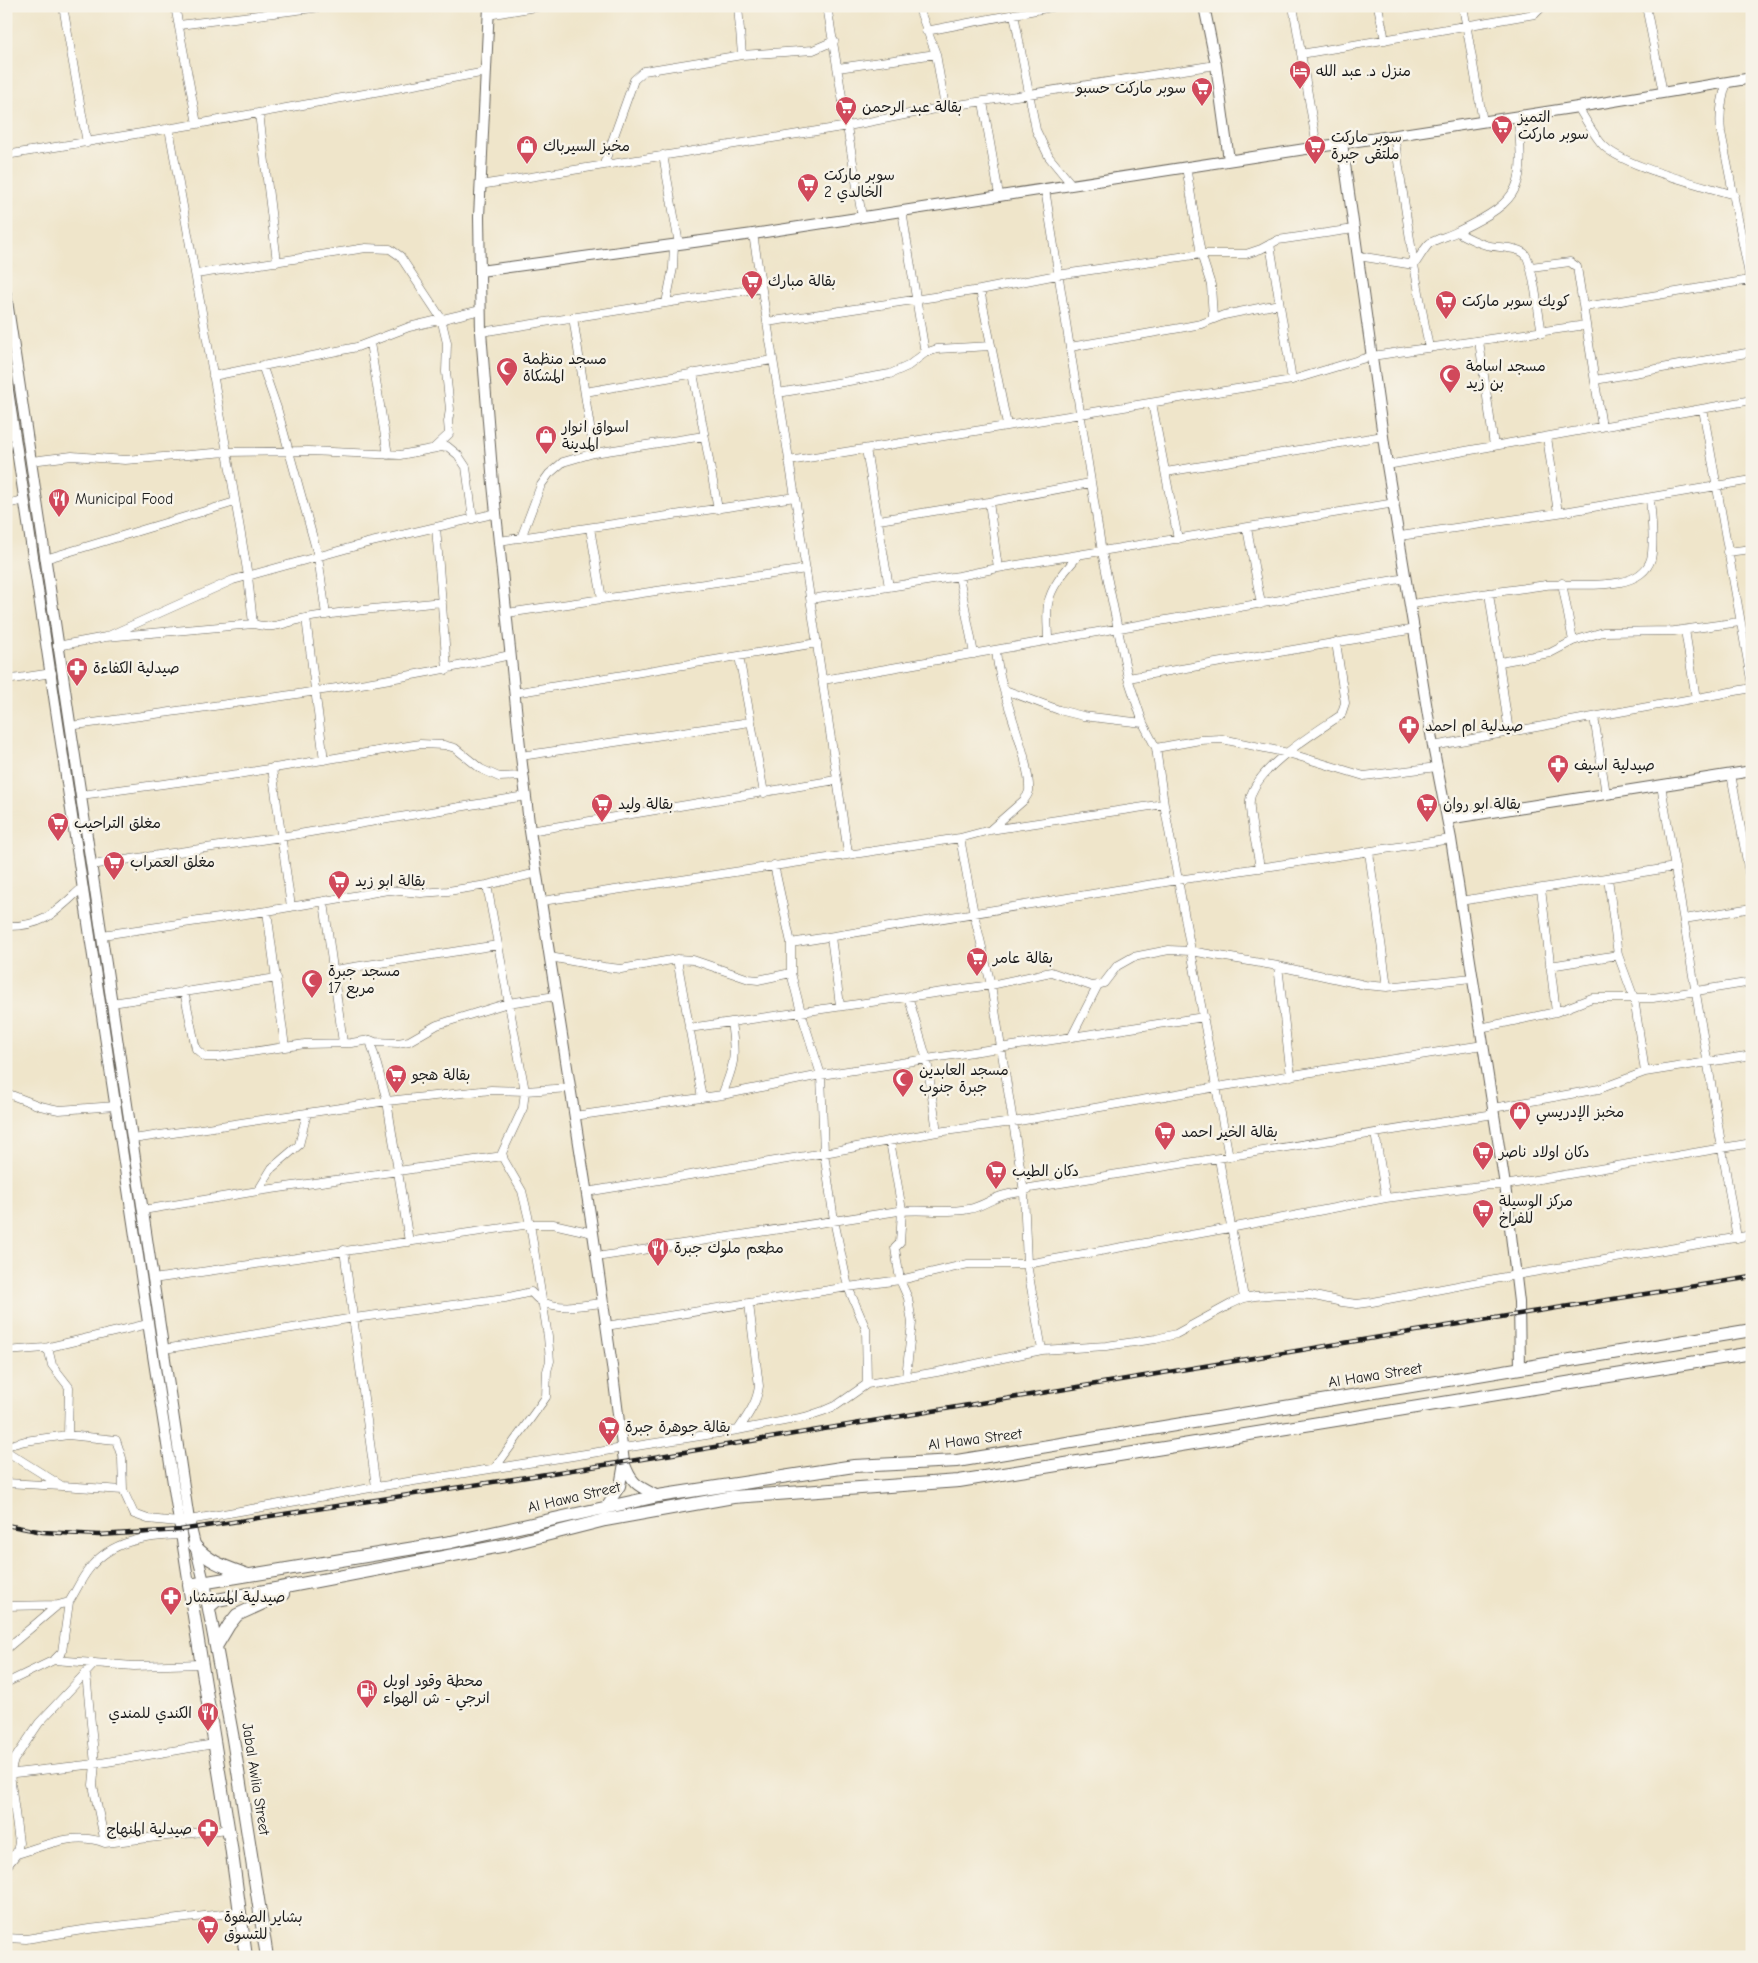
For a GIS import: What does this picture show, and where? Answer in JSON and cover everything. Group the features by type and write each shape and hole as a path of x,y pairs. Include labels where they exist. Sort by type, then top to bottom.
{"highway":[{"name":"Al Hawa Street","path":"189,1585 451,1542 658,1496 854,1466 957,1461 1752,1330"},
{"name":"Al Hawa Street","path":"210,1607 217,1600 304,1585 506,1545 605,1520 733,1497 959,1481 1752,1353"},
{"path":"194,1545 215,1562 248,1575"},
{"name":"Jabal Awlia Street","path":"204,1582 217,1645 266,1957"},
{"path":"189,1585 228,1829 246,1957"},
{"path":"217,1645 236,1615 304,1585"},
{"path":"193,1609 210,1607"}],"street":[{"path":"63,6 87,143"},
{"path":"175,6 197,124"},
{"path":"179,25 329,6"},
{"path":"541,6 488,11 480,184 481,310 489,444 525,796 593,1233 623,1448 624,1462 620,1486 607,1506"},
{"path":"738,6 742,55"},
{"path":"828,6 862,217"},
{"path":"918,6 936,54 945,108"},
{"path":"926,31 1058,6"},
{"path":"1204,6 1216,65 1229,160"},
{"path":"1293,6 1317,147"},
{"path":"1378,6 1385,40"},
{"path":"1463,6 1483,122"},
{"path":"1301,54 1535,14 1543,6"},
{"path":"1646,6 1663,93"},
{"path":"1014,14 1028,95 1039,139 1049,157 1072,185"},
{"path":"604,164 634,80 644,71 742,55 814,50 834,41"},
{"path":"838,68 936,54"},
{"path":"480,184 1216,65"},
{"path":"6,155 197,124 486,72"},
{"path":"480,271 753,234 1483,122 1752,78"},
{"path":"1727,82 1720,103 1719,117 1752,290"},
{"path":"983,102 999,195"},
{"path":"1578,107 1601,144 1623,159 1734,195"},
{"path":"259,113 277,262"},
{"path":"1414,265 1429,244 1488,216 1506,204 1515,192 1521,167 1518,116"},
{"path":"169,128 228,452 254,624"},
{"path":"1394,135 1429,348"},
{"path":"1342,143 1387,465 1395,503 1437,767 1451,839 1505,1185 1519,1302 1520,1368"},
{"path":"663,155 677,244 666,303"},
{"path":"1186,167 1201,254 1211,284 1213,318"},
{"path":"1045,189 1102,552 1128,678 1143,723 1156,748 1164,804 1229,1156"},
{"path":"902,210 925,353"},
{"path":"767,322 1201,254 1246,254 1291,238 1354,229"},
{"path":"1457,232 1485,245 1523,252 1527,256 1531,267 1542,333"},
{"path":"753,234 811,599 848,853"},
{"path":"1270,244 1292,380"},
{"path":"196,274 366,248 390,249 400,256 441,318 446,333 448,351 446,372 450,409 449,434 433,449"},
{"path":"1358,256 1414,265"},
{"path":"1531,267 1570,262 1577,267 1602,427"},
{"path":"1584,308 1750,280"},
{"path":"482,332 761,288"},
{"path":"980,290 1007,425"},
{"path":"6,294 189,1520 204,1582"},
{"path":"1070,347 1201,324 1213,318 1279,304"},
{"path":"213,376 345,350 370,343 409,327 481,310"},
{"path":"573,317 594,453"},
{"path":"789,461 1292,380 1372,356 1542,333 1586,325"},
{"path":"1479,341 1494,446"},
{"path":"370,343 388,454"},
{"path":"778,393 890,374 908,366 925,353 950,348 991,346"},
{"path":"1595,380 1752,352"},
{"path":"585,392 772,360"},
{"path":"262,365 277,408 318,556 326,616"},
{"path":"693,373 718,509"},
{"path":"6,377 11,438 25,500 52,673 148,1324 189,1585"},
{"path":"1387,465 1752,400"},
{"path":"1152,403 1178,539"},
{"path":"1434,746 1696,699 1752,687 1703,409"},
{"path":"521,538 541,485 548,474 563,462 594,453 704,436"},
{"path":"1166,472 1383,436"},
{"path":"1547,437 1558,513"},
{"path":"31,461 72,456 125,460 228,452 361,452 400,455 447,446 466,467 473,519"},
{"path":"866,449 889,587"},
{"path":"1400,536 1558,513 1752,480"},
{"path":"879,520 1090,483"},
{"path":"500,541 795,497"},
{"path":"1411,604 1562,583 1616,584 1635,577 1646,568 1652,551 1650,498"},
{"path":"6,504 25,500"},
{"path":"45,559 236,502"},
{"path":"989,502 998,568"},
{"path":"811,599 1395,503"},
{"path":"106,637 218,585 318,556 497,513"},
{"path":"436,527 447,670"},
{"path":"590,528 602,599"},
{"path":"1247,528 1261,604"},
{"path":"1727,552 1752,549"},
{"path":"1048,640 1047,616 1050,597 1056,585 1077,556"},
{"path":"507,613 806,569"},
{"path":"959,576 974,654"},
{"path":"823,680 1406,578"},
{"path":"1562,583 1573,641"},
{"path":"1489,593 1509,732"},
{"path":"58,646 106,637 254,624 264,627 276,627 306,618 442,602"},
{"path":"306,618 324,760"},
{"path":"1500,662 1550,653 1573,641 1603,632 1685,630 1740,622"},
{"path":"1128,678 1414,629"},
{"path":"1685,630 1696,699"},
{"path":"1260,868 1250,801 1253,789 1262,775 1344,710 1345,703 1336,642"},
{"path":"514,693 817,643"},
{"path":"990,830 1027,796 1029,791 1027,768 998,666 996,650"},
{"path":"70,726 316,692 447,670 510,655"},
{"path":"739,656 764,793"},
{"path":"6,680 52,673"},
{"path":"1005,690 1060,710 1083,716 1143,723"},
{"path":"1594,717 1606,794"},
{"path":"521,756 750,722"},
{"path":"1156,748 1200,740 1222,739 1288,753 1364,776 1437,767"},
{"path":"81,795 238,774 406,746 438,744 455,748 491,775 506,778 523,776"},
{"path":"272,768 291,907"},
{"path":"1447,819 1752,771"},
{"path":"1731,774 1752,889"},
{"path":"530,831 836,780"},
{"path":"1662,785 1674,867 1737,1238"},
{"path":"91,865 281,837 525,796"},
{"path":"542,901 848,853 960,838 990,830 1164,804"},
{"path":"960,838 974,914 991,984 1024,1192 1027,1264 1042,1350"},
{"path":"791,943 1178,880 1451,839"},
{"path":"1369,852 1387,986"},
{"path":"774,865 791,943 791,973 800,1012 821,1075 824,1153 834,1220 848,1286 866,1329 867,1384"},
{"path":"1460,901 1674,867"},
{"path":"102,934 267,911 388,890 432,893 487,886 537,873"},
{"path":"1608,878 1618,955 1634,998 1645,1072"},
{"path":"487,886 525,1091 523,1108 503,1148 503,1156 522,1191 530,1224 550,1349 546,1397 495,1468"},
{"path":"6,926 20,926 49,917 83,887"},
{"path":"1541,889 1556,1012"},
{"path":"324,902 343,1043"},
{"path":"1684,919 1752,908"},
{"path":"267,911 285,1047"},
{"path":"831,937 840,1005"},
{"path":"334,970 498,945"},
{"path":"689,1028 991,984 1052,972 1091,986 1098,985 1104,982 1117,966 1133,957 1169,950 1191,951 1278,966 1343,981 1387,986 1472,978"},
{"path":"1550,966 1618,955"},
{"path":"550,957 621,969 678,959 693,960 749,979 766,980 791,973"},
{"path":"678,959 702,1098"},
{"path":"1278,966 1291,1076"},
{"path":"112,1003 277,978"},
{"path":"1480,1028 1556,1012 1592,998 1653,998 1752,982"},
{"path":"1072,1036 1098,985"},
{"path":"184,991 196,1049 205,1057 223,1057 285,1047 370,1040 386,1043 409,1041 437,1025 508,1003 556,996"},
{"path":"908,996 927,1060 937,1132"},
{"path":"574,1116 722,1095 821,1075 1204,1017"},
{"path":"722,1095 731,1074 735,1058 731,1022"},
{"path":"370,1040 387,1101 409,1242"},
{"path":"586,1192 824,1153 937,1132 1013,1122 1217,1087 1483,1045"},
{"path":"596,1257 902,1210 942,1212 970,1209 982,1206 1005,1195 1024,1192 1030,1188 1375,1133 1493,1111 1598,1088 1645,1072 1752,1055"},
{"path":"133,1139 387,1101 491,1090 525,1091 570,1088"},
{"path":"6,1093 40,1106 59,1110 116,1106"},
{"path":"258,1190 272,1168 299,1145 307,1113"},
{"path":"1375,1133 1386,1198"},
{"path":"890,1140 902,1210 900,1243 895,1248 900,1280 908,1298 912,1323 906,1377"},
{"path":"606,1326 749,1304 848,1286 900,1280 968,1264 1027,1264 1386,1198 1488,1185 1505,1185 1752,1143"},
{"path":"144,1210 258,1190 503,1156"},
{"path":"1219,1158 1244,1298"},
{"path":"153,1279 530,1224 554,1224 593,1233"},
{"path":"6,1446 25,1441 68,1436 116,1440 122,1458 123,1490 134,1514 148,1519 178,1522 376,1487 738,1430 823,1412 837,1405 867,1384 1042,1350 1106,1346 1156,1339 1176,1334 1244,1298 1281,1294 1310,1295 1357,1304 1516,1275 1752,1236"},
{"path":"344,1250 376,1487"},
{"path":"164,1349 354,1318 505,1298 531,1292 542,1302 571,1306 602,1303"},
{"path":"738,1430 754,1406 759,1386 749,1304"},
{"path":"6,1351 46,1348 148,1324"},
{"path":"46,1348 50,1352 52,1365 69,1387 68,1436"},
{"path":"6,1451 62,1486"},
{"path":"624,1462 634,1484 658,1496"},
{"path":"6,1483 123,1490"},
{"path":"6,1683 54,1660 62,1652 69,1602 89,1569 104,1554 119,1545 151,1536 180,1535"},
{"path":"6,1606 58,1605 69,1602"},
{"path":"6,1649 58,1605"},
{"path":"54,1660 161,1667 202,1664"},
{"path":"6,1867 16,1855 20,1842 8,1774 14,1760 38,1723 95,1663"},
{"path":"86,1673 95,1764 94,1785 105,1844"},
{"path":"8,1774 95,1764 214,1744"},
{"path":"6,1857 58,1841 74,1839 96,1840 105,1844 228,1829"},
{"path":"6,1938 26,1939 89,1929 240,1912"}],"railway":[{"path":"6,1525 43,1532 99,1535 180,1530 624,1462 1752,1277"}],"place":[{"name":"منزل د. عبد الله","path":"1300,90"},
{"name":"سوبر ماركت حسبو","path":"1202,107"},
{"name":"بقالة عبد الرحمن","path":"846,126"},
{"name":"التميز سوبر ماركت","path":"1502,145"},
{"name":"مخبز السيرباك","path":"527,165"},
{"name":"سوبر ماركت ملتقى جبرة","path":"1315,165"},
{"name":"سوبر ماركت الخالدي 2","path":"808,203"},
{"name":"بقالة مبارك","path":"752,300"},
{"name":"كويك سوبر ماركت","path":"1446,320"},
{"name":"مسجد منظمة المشكاة","path":"507,387"},
{"name":"مسجد اسامة بن زيد","path":"1450,394"},
{"name":"اسواق انوار المدينة","path":"546,455"},
{"name":"Municipal Food","path":"59,518"},
{"name":"صيدلية الكفاءة","path":"77,687"},
{"name":"صيدلية ام احمد","path":"1409,745"},
{"name":"صيدلية اسيف","path":"1558,784"},
{"name":"بقالة وليد","path":"602,823"},
{"name":"بقالة ابو روان","path":"1427,823"},
{"name":"مغلق التراحيب","path":"58,842"},
{"name":"مغلق العمراب","path":"114,881"},
{"name":"بقالة ابو زيد","path":"339,900"},
{"name":"بقالة عامر","path":"977,977"},
{"name":"مسجد جبرة مربع 17","path":"312,999"},
{"name":"بقالة هجو","path":"396,1094"},
{"name":"مسجد العابدين جبرة جنوب","path":"903,1098"},
{"name":"مخبز الإدريسي","path":"1520,1131"},
{"name":"بقالة الخير احمد","path":"1165,1151"},
{"name":"دكان اولاد ناصر","path":"1483,1171"},
{"name":"دكان الطيب","path":"996,1190"},
{"name":"مركز الوسيلة للفراخ","path":"1483,1229"},
{"name":"مطعم ملوك جبرة","path":"658,1267"},
{"name":"بقالة جوهرة جبرة","path":"609,1446"},
{"name":"صيدلية المستشار","path":"171,1616"},
{"name":"محطة وقود اويل انرجي - ش الهواء","path":"367,1709"},
{"name":"الكندي للمندي","path":"208,1732"},
{"name":"صيدلية المنهاج","path":"208,1848"},
{"name":"بشاير الصفوة للتسوق","path":"208,1945"}]}
